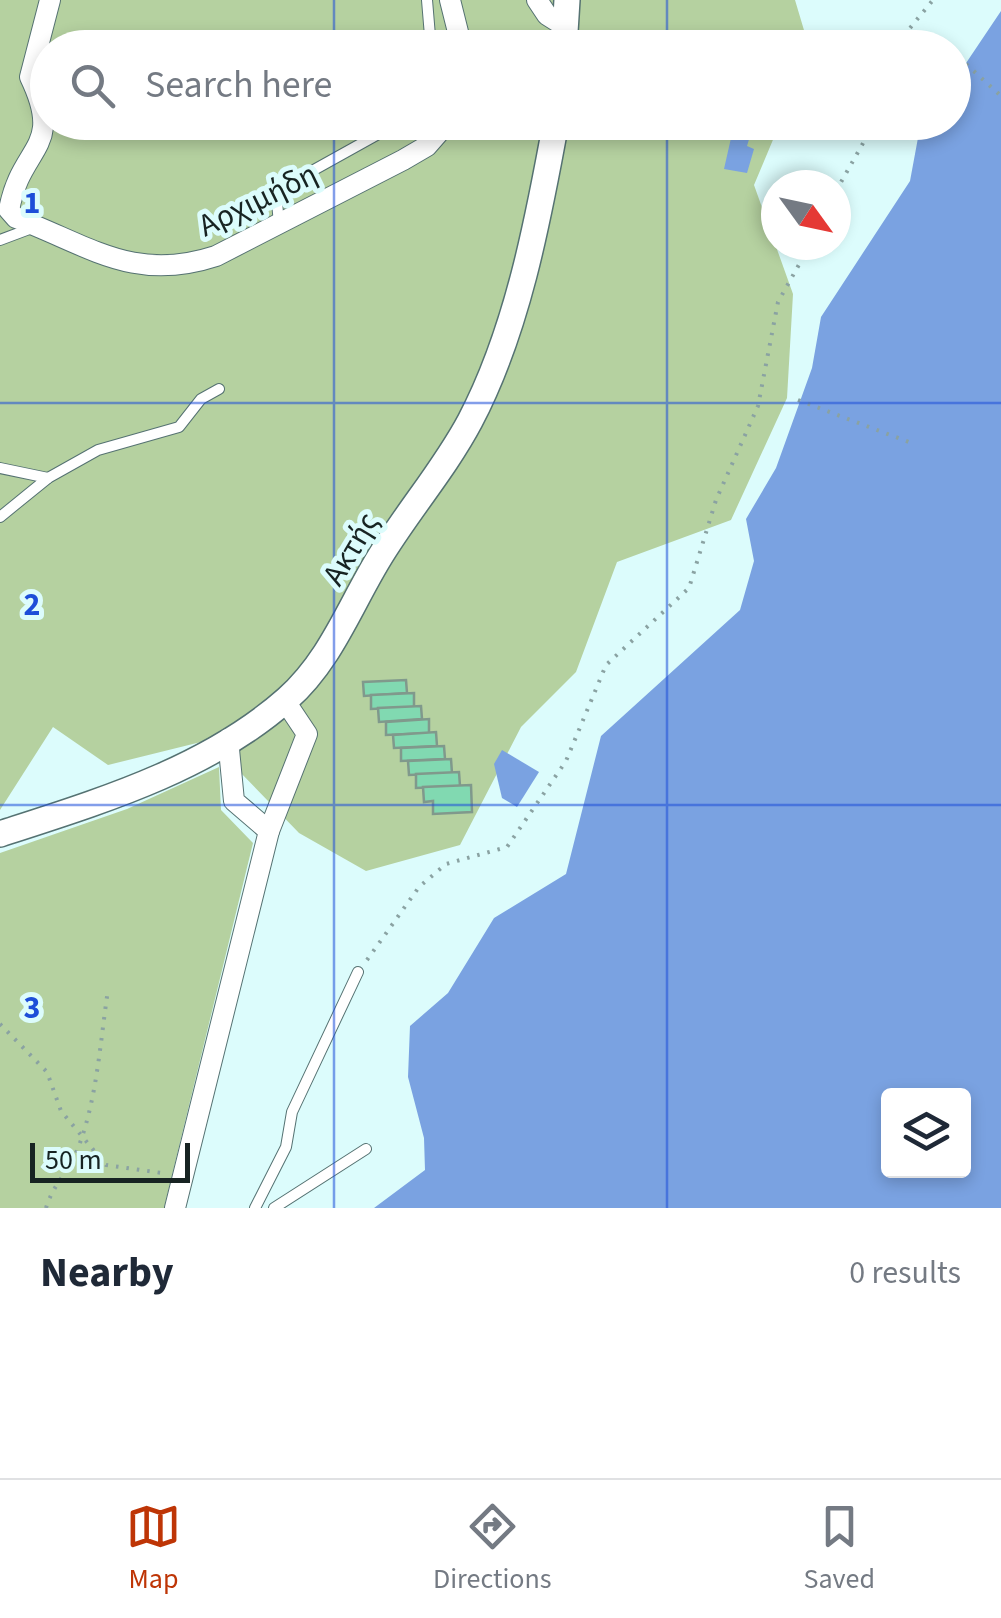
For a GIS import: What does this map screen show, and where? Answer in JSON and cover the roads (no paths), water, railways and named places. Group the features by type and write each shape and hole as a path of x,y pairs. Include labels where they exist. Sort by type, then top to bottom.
{"street":[{"name":"Αρχιμήδη","path":"42,30 50,0"},
{"path":"450,0 458,30"},
{"path":"536,0 559,30"},
{"path":"566,30 568,0"},
{"name":"Αρχιμήδη","path":"39,140 19,178 9,210 110,259 160,268 184,266 216,256 403,160 432,140"},
{"name":"Ακτής","path":"0,834 124,794 228,738 285,701 332,644 378,560 468,423 490,380 515,296 552,140"},
{"path":"175,1208 210,1052 268,831 307,734 285,701"},
{"path":"228,738 234,802 268,831"}],"lane":[{"path":"426,0 430,30"},
{"path":"279,224 276,191 368,140"},
{"path":"0,240 40,226"},
{"path":"0,517 48,478 118,441 180,427 202,399 219,389"},
{"path":"0,468 48,478"},
{"path":"255,1208 286,1147 292,1112 358,972"},
{"path":"274,1208 366,1149"}],"water":[{"path":"1001,11 1001,1208 374,1208 425,1170 424,1138 408,1077 410,1026 448,993 494,918 566,874 601,736 740,610 754,561 746,519 776,468 812,368 821,317 910,181 918,140 971,140 971,56"},
{"path":"731,140 749,140 747,146 754,149 747,173 724,169"},
{"path":"502,750 539,772 517,807 502,798 494,764"}]}
